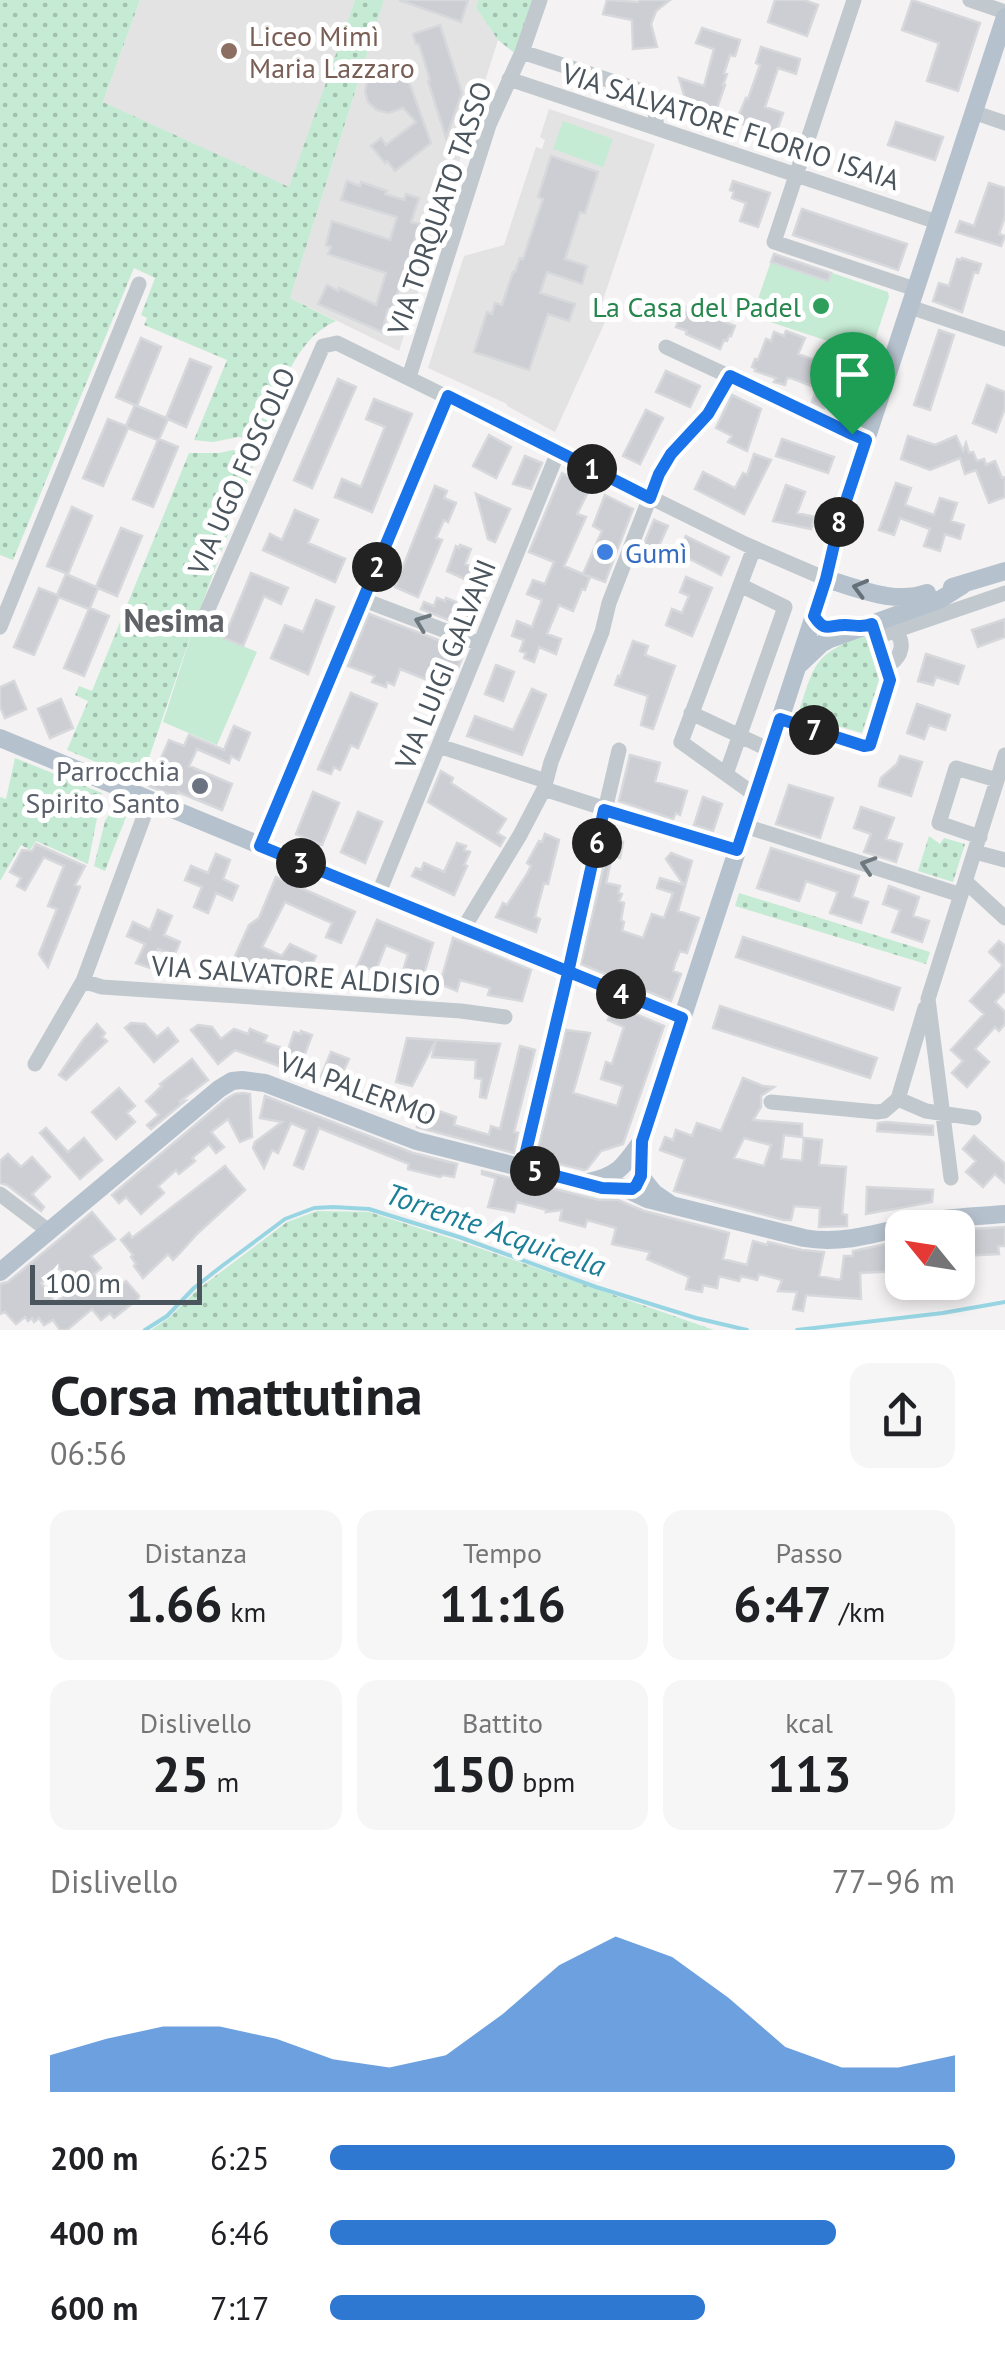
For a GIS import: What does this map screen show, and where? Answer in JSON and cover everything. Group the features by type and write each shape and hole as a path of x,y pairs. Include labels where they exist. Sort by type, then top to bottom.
{"main road":[{"path":"628,1177 826,579 840,519 1005,14"},
{"path":"826,579 896,598 912,598 1004,573"},
{"path":"797,668 820,644 869,630 963,585"},
{"path":"814,616 824,626 848,625 869,630"},
{"path":"0,738 682,1018"},
{"name":"VIA PALERMO","path":"0,1272 219,1088 242,1080 286,1090 417,1141 602,1188 628,1177 648,1199 804,1238 830,1241 936,1220 1005,1214"}],"street":[{"name":"VIA TORQUATO TASSO","path":"409,378 489,125 540,0"},
{"path":"854,0 774,242 1005,339"},
{"path":"970,0 1005,14"},
{"path":"522,52 645,92 654,105 656,128"},
{"name":"VIA SALVATORE FLORIO ISAIA","path":"508,79 938,222"},
{"path":"973,112 1005,123"},
{"path":"0,627 139,284"},
{"name":"VIA UGO FOSCOLO","path":"205,616 323,346 337,343 409,378"},
{"path":"666,347 866,440"},
{"path":"463,929 520,835 545,785 659,474 671,454 708,414 730,376"},
{"path":"409,378 650,498 826,579"},
{"path":"260,846 448,396"},
{"name":"VIA LUIGI GALVANI","path":"378,895 558,452"},
{"path":"750,546 740,585 680,742 755,796"},
{"path":"726,774 785,607 740,585"},
{"path":"691,713 740,736 775,734 870,745 890,680 869,630 894,631 1005,593"},
{"path":"364,600 480,644"},
{"path":"884,662 896,660 902,645 894,631"},
{"path":"438,746 604,810 737,850"},
{"path":"522,1167 619,750"},
{"path":"771,1102 877,1112 898,1100 1005,755"},
{"path":"1001,775 956,768 939,823 1005,860"},
{"path":"34,1064 83,980 150,800"},
{"path":"745,826 963,889 1005,918"},
{"name":"VIA SALVATORE ALDISIO","path":"83,980 102,987 506,1017"},
{"path":"928,999 951,1178"},
{"path":"898,1100 926,1111 974,1118"},
{"path":"0,1194 50,1232"}],"shaded area":[{"name":"Liceo Mimì Maria Lazzaro","path":"140,0 355,0 289,188 103,102"},
{"path":"384,0 478,0 476,8 498,40 399,351 290,298"},
{"path":"549,109 655,144 597,318 605,322 555,432 507,404 428,368 464,256 504,245 536,147 542,149 545,140 540,137"}],"green space":[{"path":"0,0 140,0 103,102 289,187 355,0 384,0 290,298 336,321 308,342 297,357 262,441 239,437 213,442 194,440 227,360 144,325 147,318 141,315 155,278 134,268 13,560 0,555"},
{"path":"478,0 534,0 519,47 513,52 498,40 476,8"},
{"path":"563,121 613,139 603,167 553,149"},
{"name":"La Casa del Padel","path":"774,253 888,292 870,355 752,316"},
{"path":"233,450 257,455 141,781 67,750 88,701 75,695 79,686 92,691 189,453"},
{"path":"194,626 257,652 217,745 163,722"},
{"path":"866,637 879,680 862,733 803,716 799,711 813,671 825,655"},
{"path":"15,758 102,793 88,864 36,841 30,850 21,845 0,881 0,797 6,799"},
{"path":"118,800 131,804 105,871 94,866 105,821"},
{"path":"929,836 940,844 944,838 965,844 953,882 918,871"},
{"path":"739,893 930,952 926,964 735,906"},
{"path":"317,1211 369,1212 714,1330 151,1330 287,1222"}],"building":[{"path":"399,0 468,0 461,22"},
{"path":"607,0 670,0 656,11 651,24 657,47 633,49 632,20 603,14"},
{"path":"775,0 804,0 818,5 807,36 768,22"},
{"path":"912,0 980,23 958,91 927,81 939,43 902,30"},
{"path":"440,25 462,93 446,138 413,34"},
{"path":"702,28 740,40 735,56 730,55 714,117 688,108 679,78 704,86 714,49 696,43"},
{"path":"761,47 800,59 796,74 778,68 765,107 783,113 776,134 736,122 760,65 756,63"},
{"path":"391,67 408,79 431,143 395,171 371,146 381,138 386,145 416,122 403,108 389,113 377,110 368,102 365,91 372,74"},
{"path":"896,122 943,137 935,160 888,145"},
{"path":"551,156 598,172 565,259 587,266 582,284 547,272 540,293 575,304 569,321 548,314 529,370 474,352 487,312 492,314 495,303 502,305 513,272 523,259 543,199 538,197"},
{"path":"347,181 360,186 361,182 404,200 406,194 419,198 411,222 420,224 382,332 318,304 327,285 376,305 386,273 328,254 331,247 326,245 332,221 390,240 397,217 341,200"},
{"path":"733,181 770,193 758,227 740,221 746,203 732,198"},
{"path":"989,183 1005,188 1005,216 999,234 1005,236 1001,246 956,232 960,221 974,226"},
{"path":"802,209 907,244 898,270 793,235"},
{"path":"774,254 831,273 828,281 771,262"},
{"path":"957,259 981,264 978,273 974,272 962,312 933,301 939,283 949,286"},
{"path":"684,306 735,326 720,349 676,327"},
{"path":"939,330 954,335 930,410 914,405"},
{"path":"786,331 805,338 798,354 827,365 831,356 863,375 843,411 812,402 817,388 791,378 787,378 785,385 774,382 776,378 752,367 766,339 771,341 774,332 784,336"},
{"path":"141,338 161,347 137,406 116,397"},
{"path":"190,359 211,367 186,427 168,419 159,439 178,447 153,507 133,499 158,440 128,428 103,486 83,478 108,419 126,426 135,405 166,418"},
{"path":"666,371 700,386 690,407 656,392"},
{"path":"338,379 356,387 312,488 294,480"},
{"path":"987,385 1005,392 1005,408 996,432 973,423"},
{"path":"732,395 761,409 747,451 728,442 732,436 716,428"},
{"path":"374,399 412,414 372,512 335,497 342,479 361,487 385,427 366,419"},
{"path":"646,410 663,418 640,464 623,456"},
{"path":"489,435 511,447 496,478 473,466"},
{"path":"908,436 935,445 956,436 963,451 966,443 977,461 984,459 986,465 995,461 1002,478 1005,477 1005,497 989,503 976,470 965,474 960,458 930,470 901,459"},
{"path":"782,439 834,457 828,473 776,456"},
{"path":"754,454 771,460 744,514 695,489 703,472 735,488 743,473 747,475"},
{"path":"525,456 542,463 531,489 513,484"},
{"path":"562,473 590,488 577,514 586,517 564,566 590,577 573,611 559,605 547,634 561,639 556,654 539,647 534,662 524,658 526,653 520,651 524,640 512,636 517,621 532,627 542,600 527,594 533,580 545,584 554,562 529,552"},
{"path":"896,483 911,488 905,505 934,515 940,498 957,503 951,521 964,525 960,539 945,534 940,551 924,546 930,529 900,518 894,535 879,530"},
{"path":"786,485 805,492 797,513 815,517 811,529 773,521"},
{"path":"435,486 447,491 444,498 456,503 436,538 442,540 418,597 395,587"},
{"path":"476,494 510,509 495,542 488,539"},
{"name":"Gumì","path":"605,495 633,509 605,582 583,574 602,531 593,526"},
{"path":"72,507 92,516 68,574 47,566"},
{"path":"295,510 318,520 308,543 345,559 335,582 263,550 270,534 282,540"},
{"path":"654,520 668,526 653,559 643,556 643,546"},
{"path":"121,528 142,536 117,596 98,588 90,608 109,616 84,676 64,668 89,609 59,597 34,655 14,647 39,588 57,595 66,574 96,587"},
{"path":"686,536 729,557 721,575 678,553"},
{"path":"456,546 471,549 465,564 475,568 469,581 447,571"},
{"path":"251,573 288,588 281,604 264,596 243,646 224,638"},
{"path":"686,577 712,588 692,636 666,625 672,609 682,613 689,596 680,592"},
{"path":"437,598 446,598 480,614 474,630 421,609 424,602 434,606"},
{"path":"316,600 334,607 308,674 271,658 285,625 303,632"},
{"path":"369,614 465,650 450,689 400,669 394,685 387,682 386,687 372,682 375,676 348,666"},
{"path":"1005,619 1005,637 978,647 972,630"},
{"path":"633,641 648,646 645,655 675,666 653,729 641,725 648,696 615,685"},
{"path":"926,654 964,666 958,684 936,677 933,685 918,681"},
{"path":"496,665 514,672 503,701 485,694"},
{"path":"14,681 26,709 5,718 0,706 0,687"},
{"path":"532,689 546,695 522,755 467,736 475,716 513,730"},
{"path":"351,693 377,704 358,748 351,745 340,770 334,767 331,774 318,769"},
{"path":"61,699 73,728 50,738 38,709"},
{"path":"917,704 950,715 945,730 929,725 924,739 907,733"},
{"path":"234,726 250,733 239,760 231,756 229,763 197,749 189,766 232,784 222,810 178,792 176,797 149,786 169,740 184,746 189,735 224,750"},
{"path":"630,755 660,763 655,782 687,791 680,815 676,813 673,819 619,801"},
{"path":"900,756 922,762 911,796 879,786"},
{"path":"441,771 453,778 451,783 506,819 497,833 505,838 500,846 428,802"},
{"path":"789,785 833,798 820,838 776,824"},
{"path":"313,792 339,803 322,845 296,834"},
{"path":"703,797 722,804 713,831 694,825"},
{"path":"861,807 894,818 886,839 902,844 896,862 864,852 871,834 854,828"},
{"path":"358,812 382,822 365,863 341,852"},
{"path":"545,834 559,840 535,917 540,919 536,932 496,917 527,874 531,866 527,863"},
{"path":"610,840 623,842 620,858 612,856 606,883 620,886 619,901 624,903 622,931 643,938 652,914 664,918 673,893 657,888 660,878 684,885 666,859 671,853 692,861 678,911 699,918 687,953 680,951 675,963 673,971 681,974 671,1001 581,964"},
{"path":"457,843 470,852 454,895 412,876 424,863 444,872"},
{"path":"36,844 85,866 48,967 39,954 57,909 48,906 64,866 44,857 25,890 17,886 21,878 10,872 22,850 32,851"},
{"path":"771,848 859,876 852,897 868,902 861,923 830,913 838,892 806,881 799,901 757,888"},
{"path":"216,854 230,860 223,879 238,886 232,900 216,893 208,913 194,907 202,887 185,880 191,866 208,873"},
{"path":"276,877 355,912 341,943 326,937 332,923 285,902 262,947 282,956 290,944 316,956 310,969 305,967 302,971 290,966 288,971 270,963 268,969 251,961 248,967 232,963 249,925 259,918"},
{"path":"889,886 919,897 913,916 929,921 922,942 892,932 900,910 883,904"},
{"path":"158,910 172,916 164,935 180,942 174,956 158,949 150,968 136,963 145,944 127,936 133,922 150,930"},
{"path":"377,920 433,943 424,974 403,971 408,954 386,945 376,970 357,967"},
{"path":"743,937 900,988 893,1010 736,957"},
{"path":"453,938 531,970 522,1001 488,995 490,988 460,980 457,991 440,984"},
{"path":"999,941 1005,946 1005,991 995,1002 1005,1012 1005,1024 999,1031 995,1027 975,1049 989,1062 967,1087 952,1073 963,1061 951,1050 984,1014 970,1001 1003,965 989,952"},
{"path":"614,1005 664,1026 623,1144 601,1151 584,1170 536,1158 566,1030 590,1033 573,1093 617,1106 623,1086 601,1079 606,1062 612,1064 624,1027 608,1020"},
{"path":"720,1006 877,1058 870,1078 713,1028"},
{"path":"131,1023 145,1024 157,1037 168,1028 178,1041 154,1062 125,1028"},
{"path":"97,1024 107,1041 66,1080 59,1075"},
{"path":"198,1025 212,1027 221,1039 234,1029 248,1034 250,1029 267,1036 264,1042 288,1050 294,1032 312,1035 298,1073 235,1050 218,1064 191,1030"},
{"path":"407,1038 436,1040 412,1086 396,1082"},
{"path":"436,1040 500,1044 486,1098 480,1097 482,1079 475,1078 476,1060 432,1057"},
{"path":"520,1046 535,1050 514,1132 518,1133 514,1153 417,1127 422,1105 456,1117 454,1125 489,1135 491,1126 500,1129"},
{"path":"331,1052 349,1059 336,1088 319,1081"},
{"path":"192,1059 208,1080 151,1129 147,1125 159,1115 146,1101 160,1084"},
{"path":"743,1078 774,1087 761,1096 761,1107 753,1120 802,1124 802,1137 784,1135 781,1159 802,1161 804,1138 822,1140 819,1165 846,1167 842,1214 847,1215 847,1226 819,1227 820,1208 794,1206 791,1220 784,1220 674,1191 685,1159 660,1150 665,1137 673,1140 676,1130 692,1136 697,1123 721,1131","holes":["744,1138 771,1145 764,1166 734,1158"]},
{"path":"119,1088 135,1106 127,1113 135,1122 116,1139 92,1112"},
{"path":"250,1094 252,1137 240,1142 228,1119 211,1132 224,1147 216,1153 209,1144 179,1174 176,1170 158,1186 164,1193 141,1214 126,1197 119,1203 112,1195 226,1099"},
{"path":"265,1096 413,1153 457,1164 454,1177 408,1169 409,1164 319,1128 303,1169 294,1165 307,1130 291,1123 278,1153 272,1150 264,1168 253,1148 255,1142 282,1122 260,1118"},
{"path":"878,1123 933,1126 933,1135 877,1131"},
{"path":"46,1128 68,1152 84,1138 102,1160 80,1179 40,1133"},
{"path":"974,1136 1005,1164 1005,1183 995,1174 983,1187 966,1172 976,1161 963,1149"},
{"path":"8,1154 21,1167 32,1157 50,1177 32,1194 44,1207 41,1211 0,1183 0,1161"},
{"path":"225,1166 245,1190 173,1260 168,1254 143,1278 121,1240 129,1233 132,1238"},
{"path":"482,1174 599,1200 618,1200 644,1211 729,1233 723,1259 747,1265 753,1241 767,1245 768,1242 824,1252 819,1276 838,1280 844,1256 885,1244 885,1272 860,1273 861,1299 806,1295 803,1311 793,1309 797,1292 778,1291 782,1280 759,1274 757,1280 741,1276 739,1281 719,1276 717,1288 703,1285 702,1292 686,1289 689,1277 647,1259 650,1252 612,1244 616,1228 587,1220 585,1227 560,1220 562,1210 546,1212 517,1202 514,1212 488,1207 496,1178"},
{"path":"867,1187 933,1190 932,1202 866,1214"},
{"path":"92,1212 115,1239 91,1256 101,1268 94,1274 111,1294 126,1281 139,1296 114,1318 110,1313 101,1320 92,1309 67,1330 60,1330 53,1320 44,1325 39,1318 34,1322 25,1317 16,1324 5,1312 0,1314 0,1284 8,1282","holes":["59,1268 74,1287 55,1303 41,1283"]},
{"path":"1005,1227 1005,1246 998,1246 999,1254 975,1255 975,1229"}],"waterway":[{"name":"Torrente Acquicella","path":"145,1330 285,1219 314,1208 333,1207 369,1209 596,1287 747,1330"},
{"name":"Torrente Acquicella","path":"797,1330 1005,1302"}],"place":[{"name":"Liceo Mimì Maria Lazzaro","path":"229,51"},
{"name":"La Casa del Padel","path":"821,306"},
{"name":"Gumì","path":"605,552"},
{"name":"Parrocchia Spirito Santo","path":"200,786"}],"district":[{"name":"Nesima","path":"174,620"}],"route":[{"path":"852,434 730,376 708,414 671,454 650,498 448,396 260,846 568,973 682,1018 642,1141 641,1176 636,1186 602,1188 522,1167 568,973 604,810 737,850 780,719 870,745 890,680 872,624 828,628 814,616 866,440 852,434"}]}
